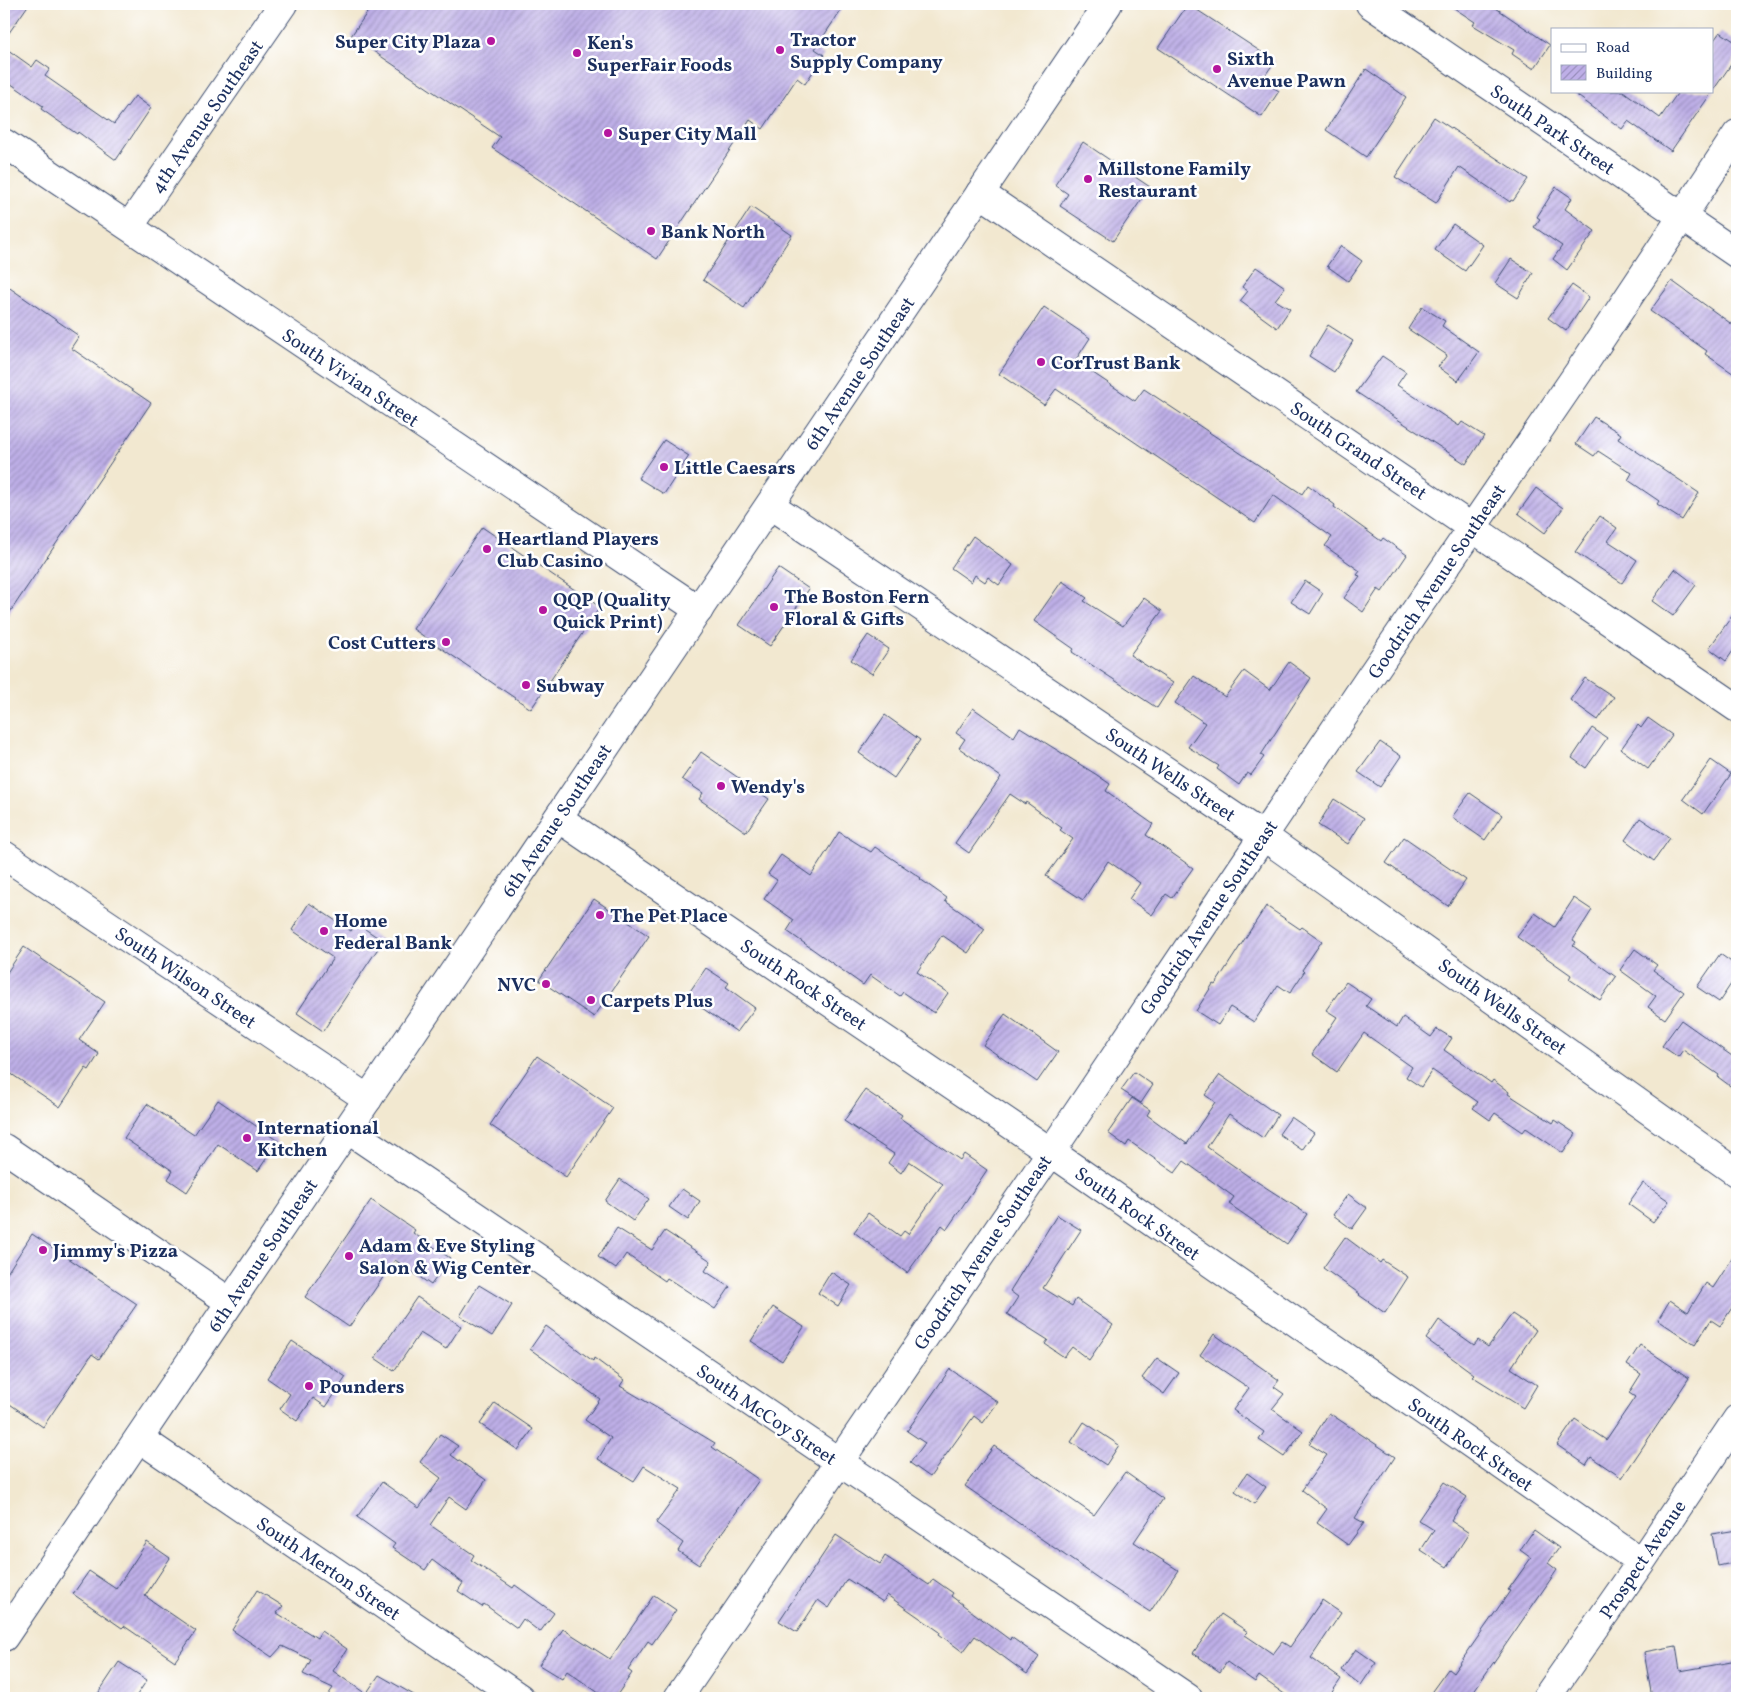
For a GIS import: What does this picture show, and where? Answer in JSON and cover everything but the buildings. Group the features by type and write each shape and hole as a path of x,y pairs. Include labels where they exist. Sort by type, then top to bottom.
{"main road":[{"name":"4th Avenue Southeast","path":"129,228 283,4"},
{"name":"6th Avenue Southeast","path":"4,1637 1108,4"},
{"name":"South Park Street","path":"1370,4 1737,254"},
{"name":"Goodrich Avenue Southeast","path":"678,1698 1051,1152 1737,134"},
{"name":"South Vivian Street","path":"4,143 699,610"},
{"name":"South Grand Street","path":"980,193 1737,708"},
{"name":"South Wells Street","path":"770,506 1263,836 1737,1173"},
{"name":"South Rock Street","path":"558,818 1051,1152 1641,1562"},
{"name":"South Wilson Street","path":"4,855 368,1098"},
{"name":"South McCoy Street","path":"347,1129 1188,1698"},
{"path":"4,1148 230,1302"},
{"name":"Prospect Avenue","path":"1546,1698 1641,1562 1737,1419"},
{"name":"South Merton Street","path":"139,1438 520,1698"}],"place":[{"name":"Super City Plaza","path":"491,41"},
{"name":"Tractor Supply Company","path":"780,50"},
{"name":"Ken's SuperFair Foods","path":"577,53"},
{"name":"Sixth Avenue Pawn","path":"1217,69"},
{"name":"Super City Mall","path":"608,133"},
{"name":"Millstone Family Restaurant","path":"1088,179"},
{"name":"Bank North","path":"651,231"},
{"name":"CorTrust Bank","path":"1041,362"},
{"name":"Little Caesars","path":"664,467"},
{"name":"Heartland Players Club Casino","path":"487,549"},
{"name":"The Boston Fern Floral & Gifts","path":"774,607"},
{"name":"QQP (Quality Quick Print)","path":"543,610"},
{"name":"Cost Cutters","path":"446,642"},
{"name":"Subway","path":"526,685"},
{"name":"Wendy's","path":"721,786"},
{"name":"The Pet Place","path":"600,915"},
{"name":"Home Federal Bank","path":"324,931"},
{"name":"NVC","path":"546,984"},
{"name":"Carpets Plus","path":"591,1000"},
{"name":"International Kitchen","path":"247,1138"},
{"name":"Jimmy's Pizza","path":"43,1250"},
{"name":"Adam & Eve Styling Salon & Wig Center","path":"349,1256"},
{"name":"Pounders","path":"309,1386"}]}
